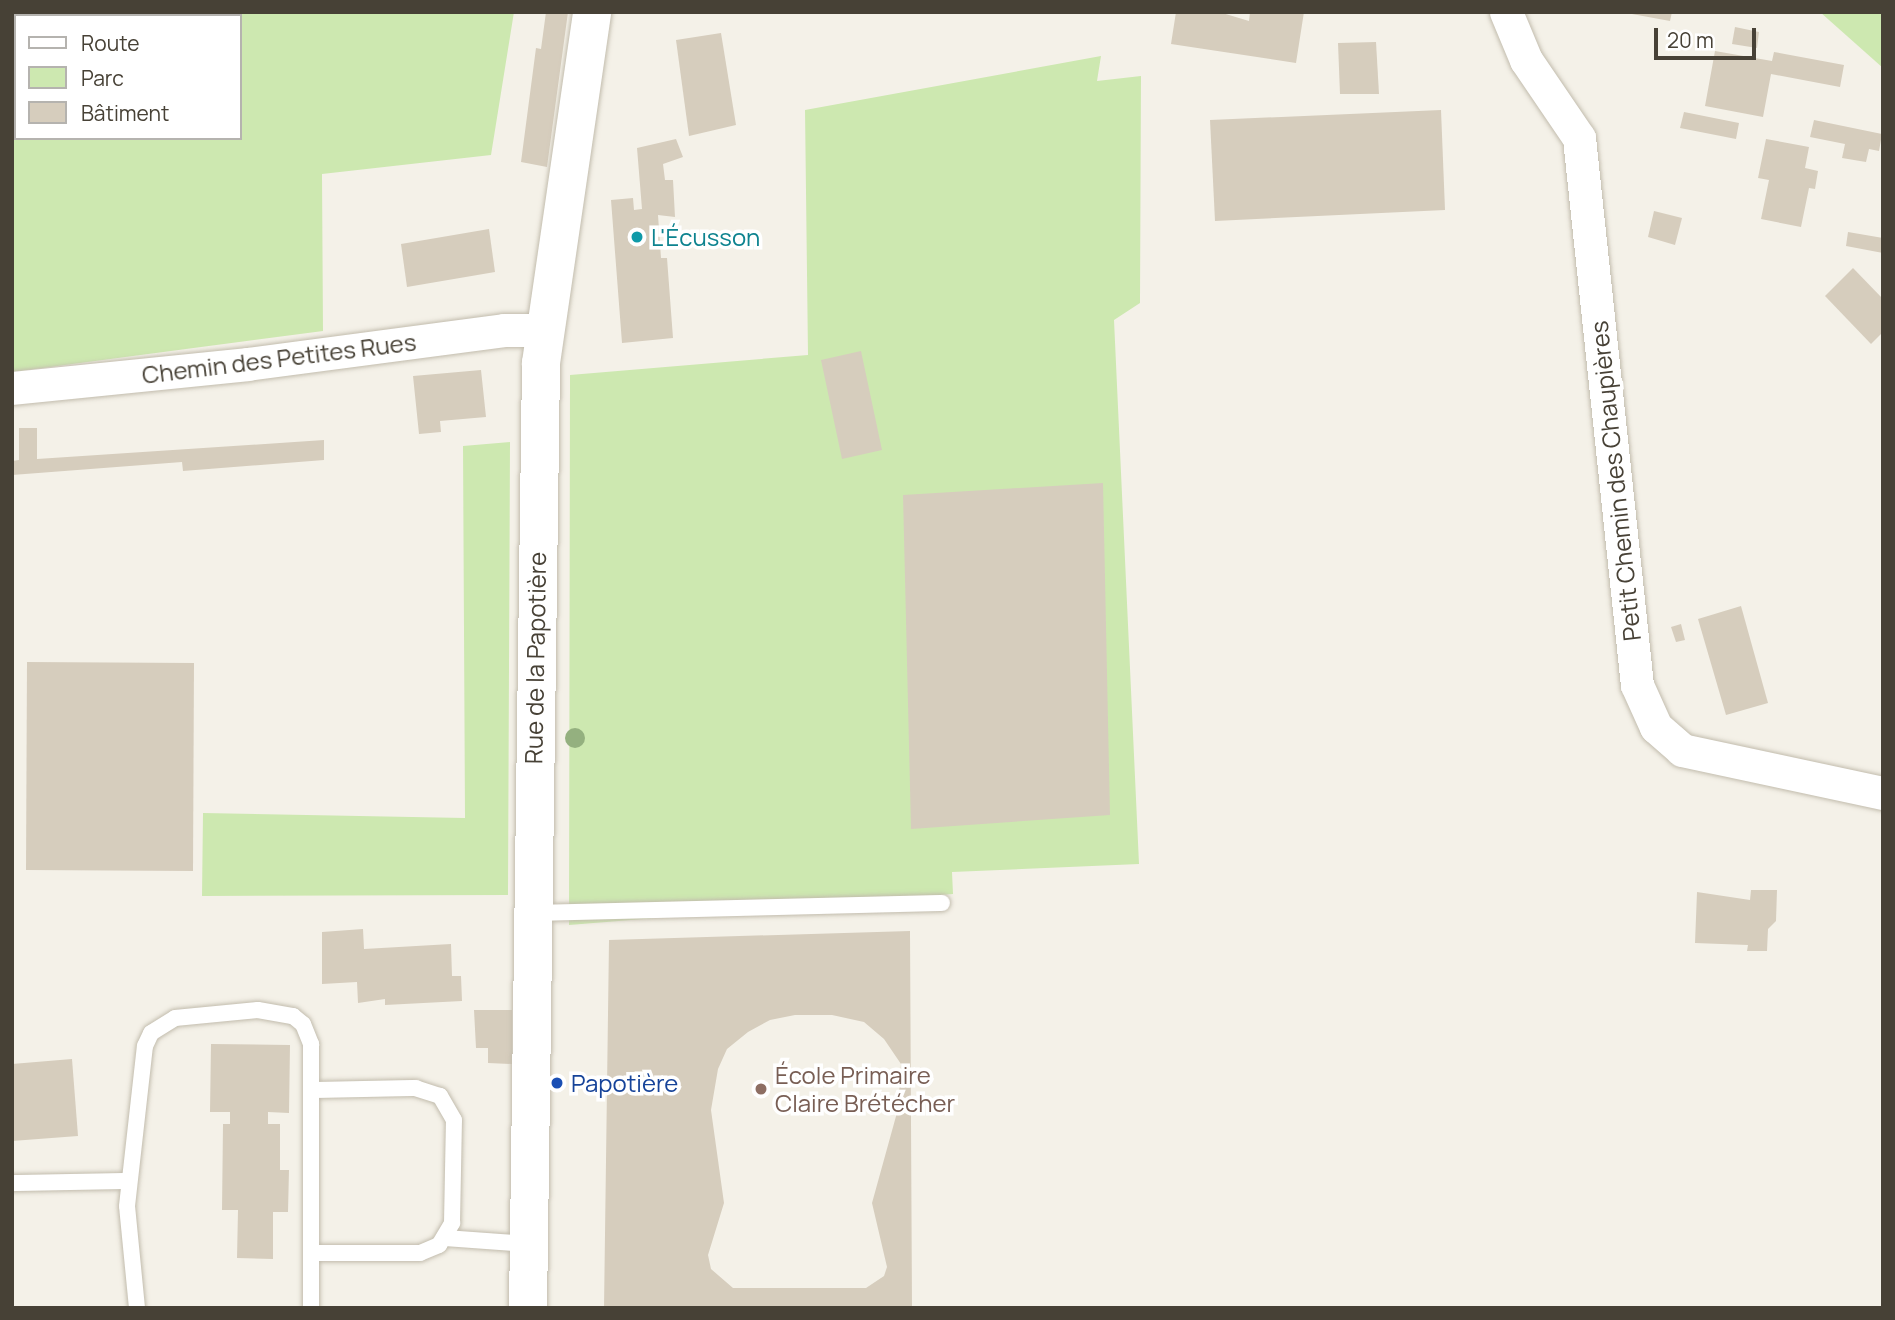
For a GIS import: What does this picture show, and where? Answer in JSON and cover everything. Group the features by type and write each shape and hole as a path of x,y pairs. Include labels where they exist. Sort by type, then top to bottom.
{"street":[{"name":"Rue de la Papotière","path":"528,1308 532,913 545,330 593,12"},
{"name":"Petit Chemin des Chaupières","path":"1506,12 1526,60 1579,138 1637,685 1656,727 1682,750 1883,793"},
{"name":"Chemin des Petites Rues","path":"12,388 247,365 504,330 545,330"}],"lane":[{"path":"532,913 942,903"},
{"path":"137,1308 127,1206 145,1046 162,1024 201,1012 258,1010 293,1016 303,1024 311,1044 311,1308"},
{"path":"311,1090 416,1088 440,1096 449,1106 454,1120 452,1223 446,1238"},
{"path":"12,1183 129,1181"},
{"path":"310,1253 420,1253 446,1238 528,1244"}],"green space":[{"path":"12,12 514,12 491,155 322,174 323,331 12,372"},
{"path":"1820,12 1883,12 1883,68"},
{"path":"1101,56 1097,81 1141,76 1140,303 1114,320 1139,864 952,872 953,894 569,925 570,375 808,355 805,110"},
{"path":"510,442 508,895 202,896 203,813 465,818 463,446"}],"building":[{"path":"546,12 568,12 547,167 521,162 536,48 541,49"},
{"path":"1176,12 1219,12 1249,21 1250,12 1304,12 1296,63 1171,44"},
{"path":"1621,12 1672,12 1670,21"},
{"path":"1735,27 1759,32 1757,48 1732,44"},
{"path":"721,33 736,125 689,136 676,40"},
{"path":"1376,42 1379,94 1340,94 1338,43"},
{"path":"1715,51 1772,61 1774,52 1844,65 1840,87 1771,74 1763,117 1705,106"},
{"path":"1441,110 1445,210 1215,221 1210,120"},
{"path":"1684,112 1739,123 1736,139 1680,128"},
{"path":"1814,120 1882,134 1879,151 1869,149 1866,162 1842,158 1845,144 1810,137"},
{"name":"L'Écusson","path":"676,139 683,157 663,164 665,180 673,180 675,217 658,215 661,258 667,258 673,338 622,343 611,200 633,198 634,210 642,209 637,148"},
{"path":"1766,139 1809,147 1805,168 1818,171 1815,189 1809,188 1801,227 1761,219 1769,180 1758,178"},
{"path":"1654,211 1682,218 1675,245 1648,237"},
{"path":"489,229 495,272 407,287 401,244"},
{"path":"1848,232 1883,238 1883,253 1846,246"},
{"path":"1853,268 1883,299 1883,332 1871,344 1825,296"},
{"path":"861,351 882,450 842,459 821,360"},
{"path":"481,370 486,417 440,421 441,432 419,434 413,376"},
{"path":"19,428 37,428 37,459 324,440 324,460 183,471 182,462 12,475 12,461 19,460"},
{"path":"1103,483 1110,815 911,829 903,495"},
{"path":"1741,606 1768,703 1726,715 1698,619"},
{"path":"1681,624 1685,640 1676,642 1671,627"},
{"path":"27,662 194,663 193,871 26,870"},
{"path":"1751,890 1777,890 1776,921 1768,929 1767,951 1747,951 1748,945 1695,943 1697,892 1750,900"},
{"path":"363,929 364,949 451,944 452,976 461,976 462,1001 385,1005 385,999 358,1003 357,982 322,984 322,932"},
{"path":"910,931 912,1308 604,1308 609,940","holes":["795,1015 832,1015 864,1022 884,1039 901,1064 898,1109 872,1203 887,1267 884,1276 866,1288 733,1288 711,1269 708,1255 724,1203 711,1110 718,1069 727,1049 748,1032 770,1020"]},
{"path":"474,1010 512,1010 512,1064 488,1063 488,1048 476,1048"},
{"path":"211,1044 290,1045 289,1113 268,1112 268,1124 280,1124 280,1170 289,1170 288,1212 273,1212 273,1259 237,1258 238,1210 222,1210 223,1124 230,1124 230,1112 210,1112"},
{"path":"72,1059 78,1136 12,1141 12,1064"}],"place":[{"name":"L'Écusson","path":"637,237"},
{"name":"Papotière","path":"557,1083"},
{"name":"École Primaire Claire Brétécher","path":"761,1089"}]}
